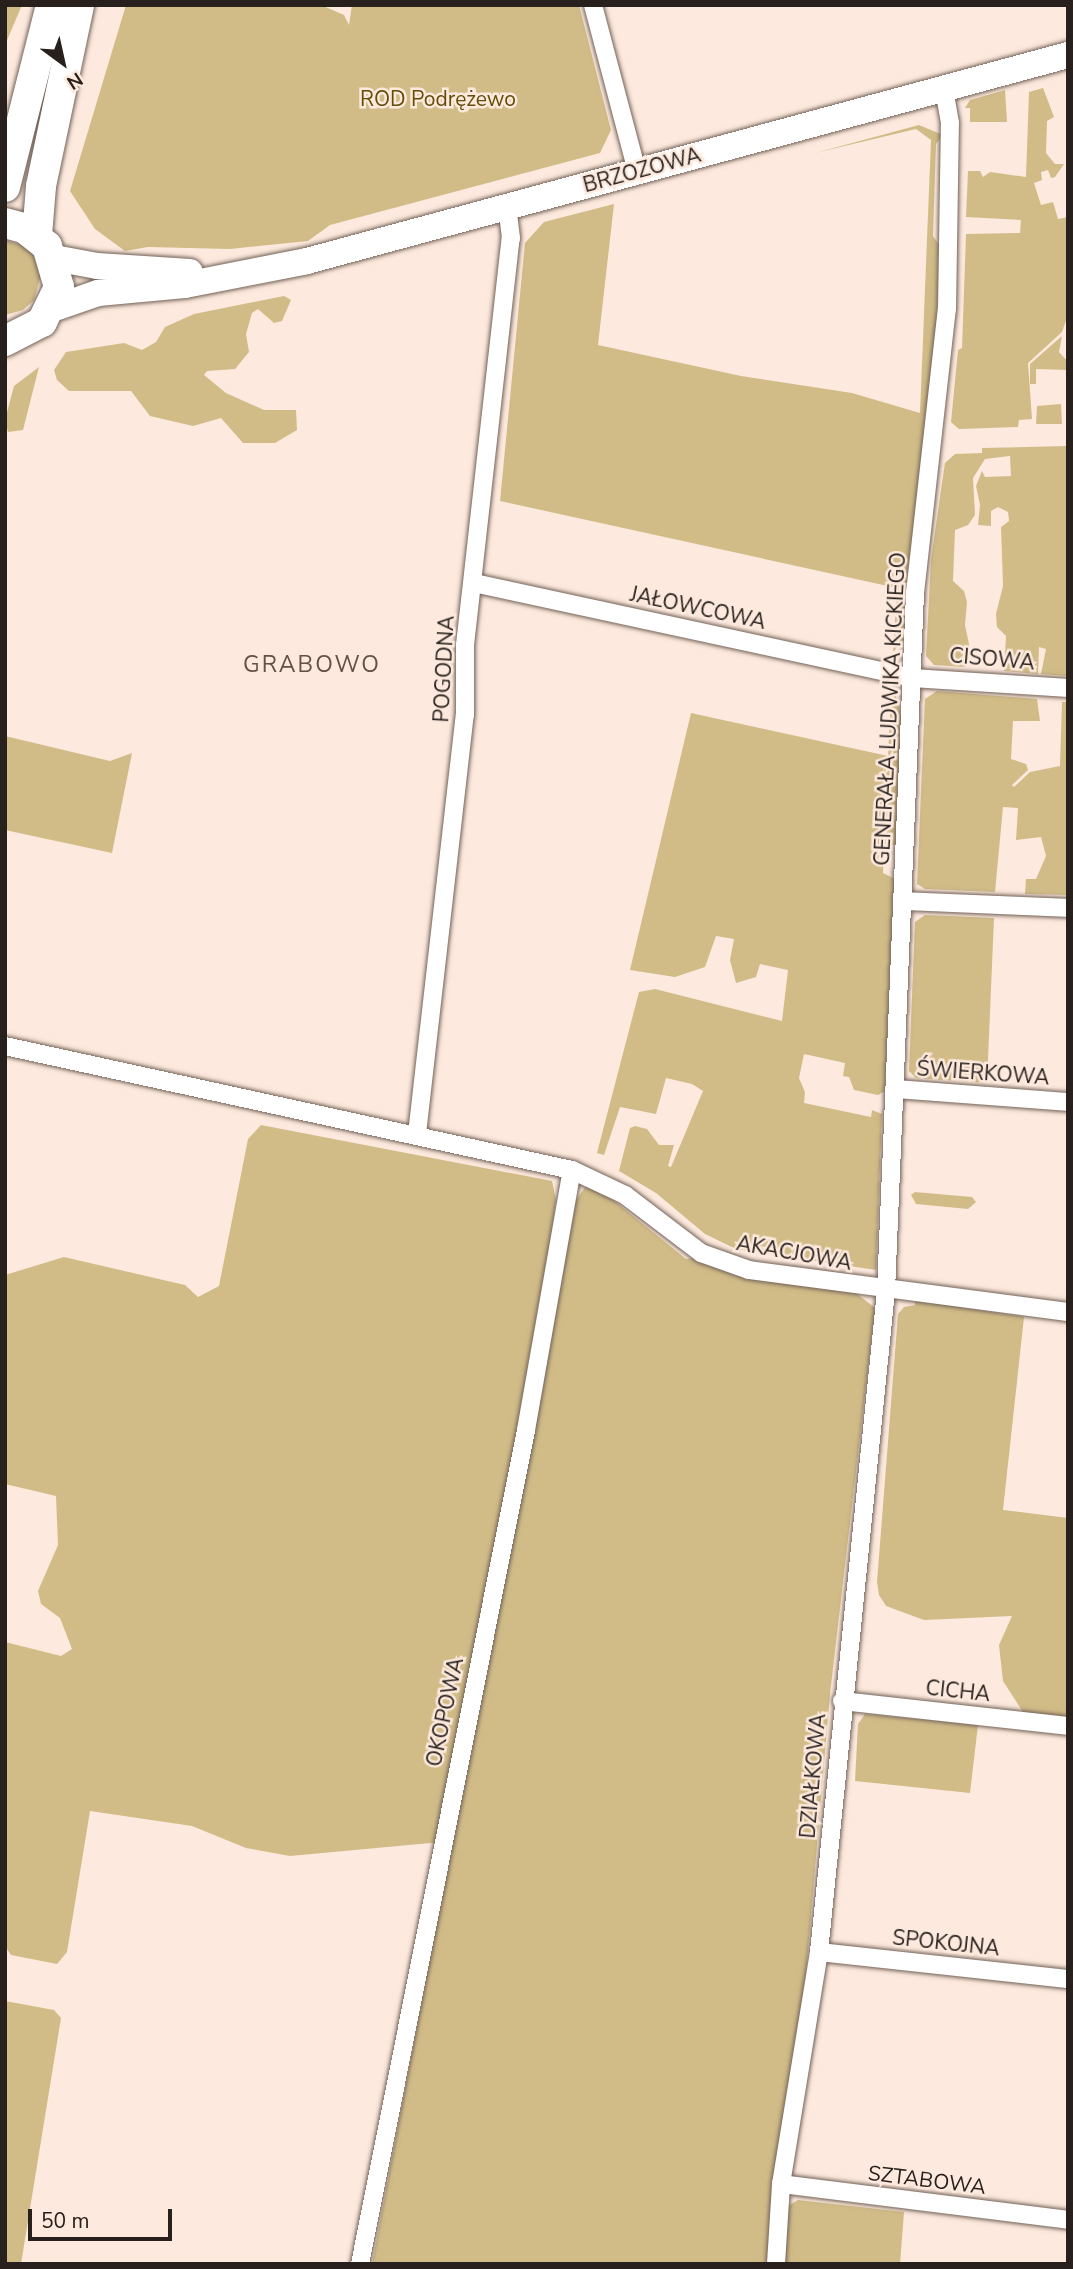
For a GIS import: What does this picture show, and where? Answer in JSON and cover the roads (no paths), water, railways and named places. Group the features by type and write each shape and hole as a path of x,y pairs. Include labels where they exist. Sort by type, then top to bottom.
{"main road":[{"path":"5,187 51,5"},
{"path":"6,344 34,328 51,309 59,286 46,246 38,197 79,5"},
{"name":"BRZOZOWA","path":"51,309 97,293 216,278 307,261 1068,55"},
{"path":"5,223 46,246"},
{"name":"BRZOZOWA","path":"46,246 216,278"}],"street":[{"path":"593,5 638,171"},
{"name":"GENERAŁA LUDWIKA KICKIEGO","path":"886,1292 915,593 947,309 950,123 944,89"},
{"name":"POGODNA","path":"417,1134 459,775 465,645 511,238 507,206"},
{"name":"JAŁOWCOWA","path":"474,583 913,678"},
{"name":"CISOWA","path":"913,678 1068,688"},
{"path":"903,901 1068,908"},
{"name":"AKACJOWA","path":"5,1046 572,1170 625,1195 701,1253 722,1263 777,1276 886,1292 1068,1312"},
{"name":"ŚWIERKOWA","path":"895,1089 1068,1102"},
{"name":"OKOPOWA","path":"360,2264 526,1430 572,1170"},
{"name":"DZIAŁKOWA","path":"776,2264 781,2184 819,1952 842,1701 886,1292"},
{"name":"CICHA","path":"842,1701 1068,1726"},
{"name":"SPOKOJNA","path":"819,1952 1068,1979"},
{"name":"SZTABOWA","path":"781,2184 1068,2220"}],"district":[{"name":"GRABOWO","path":"312,665"}],"park label":[{"name":"ROD Podrężewo","path":"438,99"}]}
